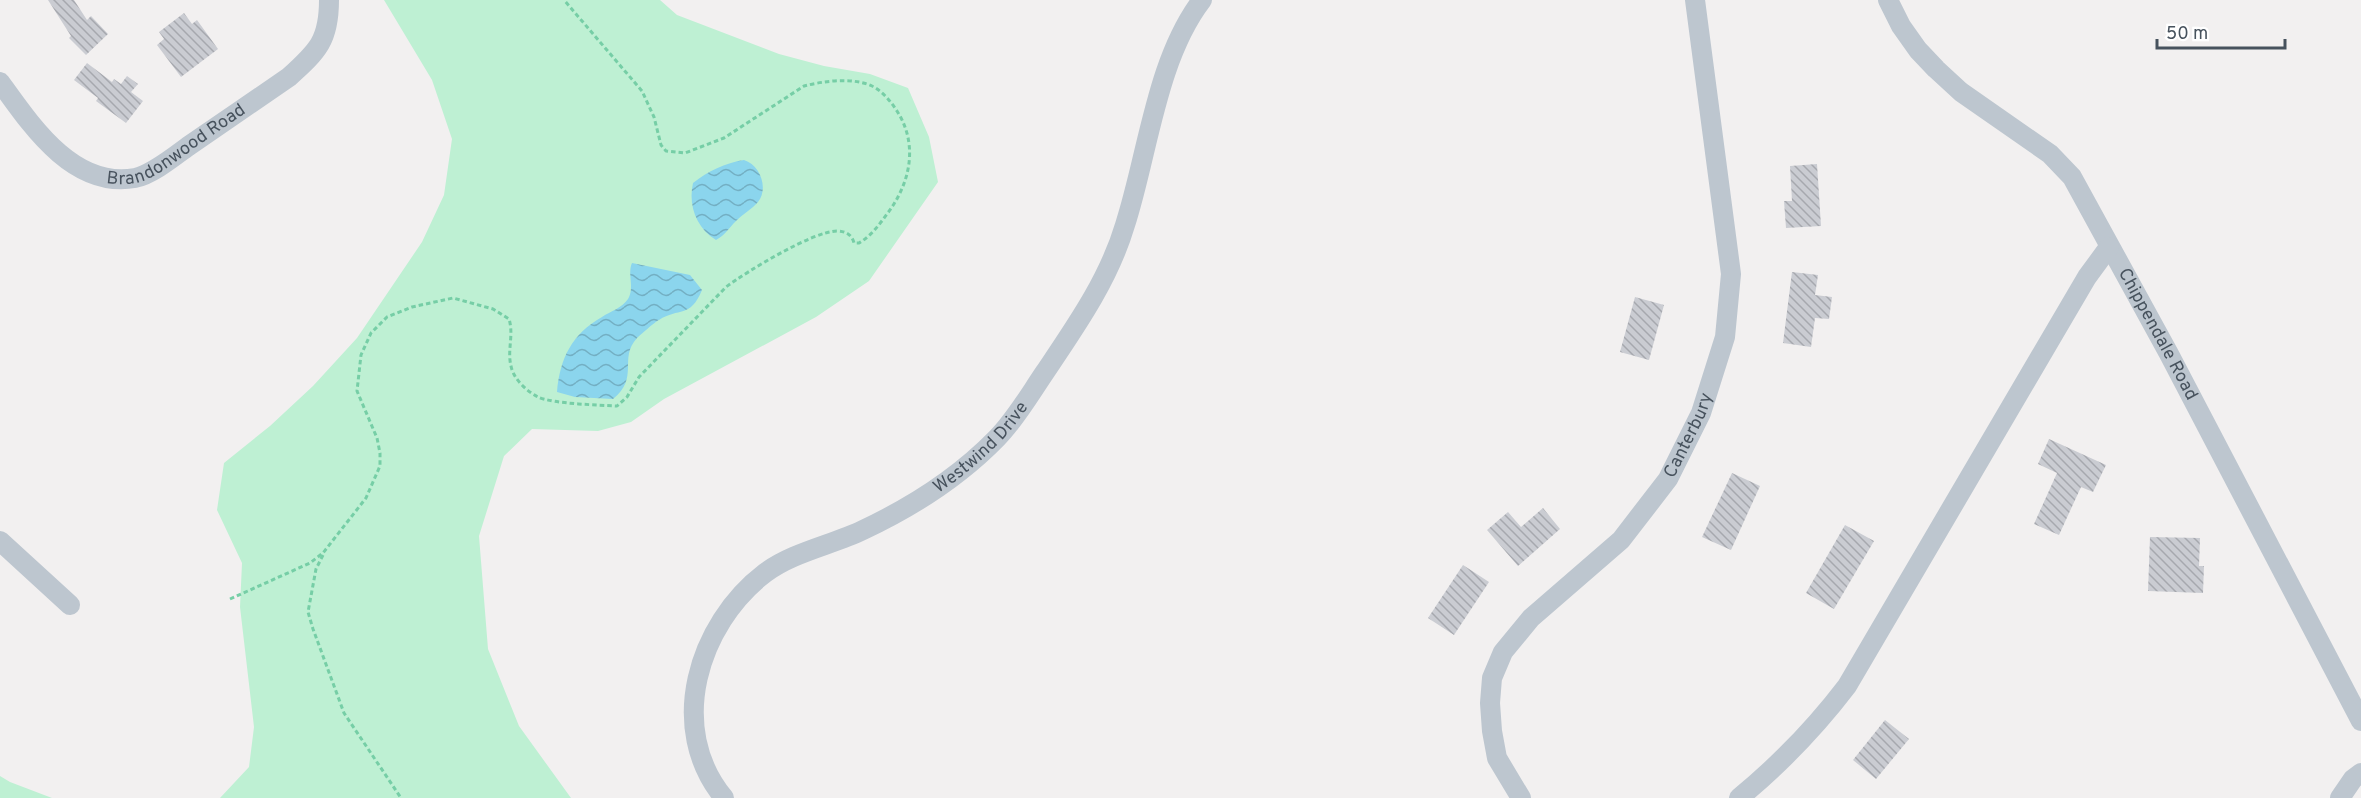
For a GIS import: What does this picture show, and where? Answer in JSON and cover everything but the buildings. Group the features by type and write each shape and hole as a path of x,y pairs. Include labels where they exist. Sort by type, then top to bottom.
{"street":[{"name":"Brandonwood Road","path":"0,82 42,137 64,157 88,172 111,178 136,178 164,164 289,77 305,63 320,45 328,26 329,0"},
{"name":"Westwind Drive","path":"724,798 705,770 693,718 699,669 709,640 725,615 745,591 767,572 791,559 864,530 934,491 998,437 1031,393 1084,314 1110,265 1125,225 1160,91 1178,40 1192,13 1202,0"},
{"name":"Canterbury","path":"1521,798 1497,758 1492,731 1492,678 1503,652 1531,618 1621,540 1668,479 1701,413 1725,337 1730,306 1731,274 1695,0"},
{"name":"Chippendale Road","path":"1888,0 1901,26 1918,50 1936,69 1961,92 2050,154 2072,177 2169,354 2361,721"},
{"path":"1739,798 1815,727 1847,686 2087,277 2109,247"},
{"path":"0,541 70,605"},
{"path":"2340,798 2353,779 2361,773"}],"path":[{"path":"401,798 344,713 308,612 316,569 323,553 366,498 380,466 377,438 357,392 361,356 371,333 387,317 412,307 453,298 493,309 509,320 512,341 509,355 511,366 514,376 526,388 538,397 617,406 627,397 639,377 733,282 809,240 830,232 848,233 852,236 854,243 859,243 875,230 894,205 905,182 910,161 905,126 885,95 870,85 842,81 819,82 804,86 740,129 700,148 685,153 666,150 661,145 654,117 642,91 564,0"},
{"path":"230,599 310,563 323,553"}],"green space":[{"path":"384,0 660,0 677,15 779,54 824,66 870,74 908,88 929,137 938,182 869,281 816,317 664,399 631,422 598,431 532,429 504,456 479,536 488,649 519,726 571,798 220,798 249,767 254,727 240,607 242,563 217,510 224,463 270,426 313,386 357,338 422,242 444,195 452,139 432,80"},
{"path":"0,776 10,782 52,798 0,798"}],"water":[{"path":"744,160 754,167 761,178 763,190 761,196 756,205 716,240 703,229 695,215 692,200 693,183 717,168"},
{"path":"632,263 690,275 702,290 698,299 688,309 657,321 637,338 629,353 625,383 613,399 575,397 557,392 561,368 575,339 628,299 631,290"}]}
